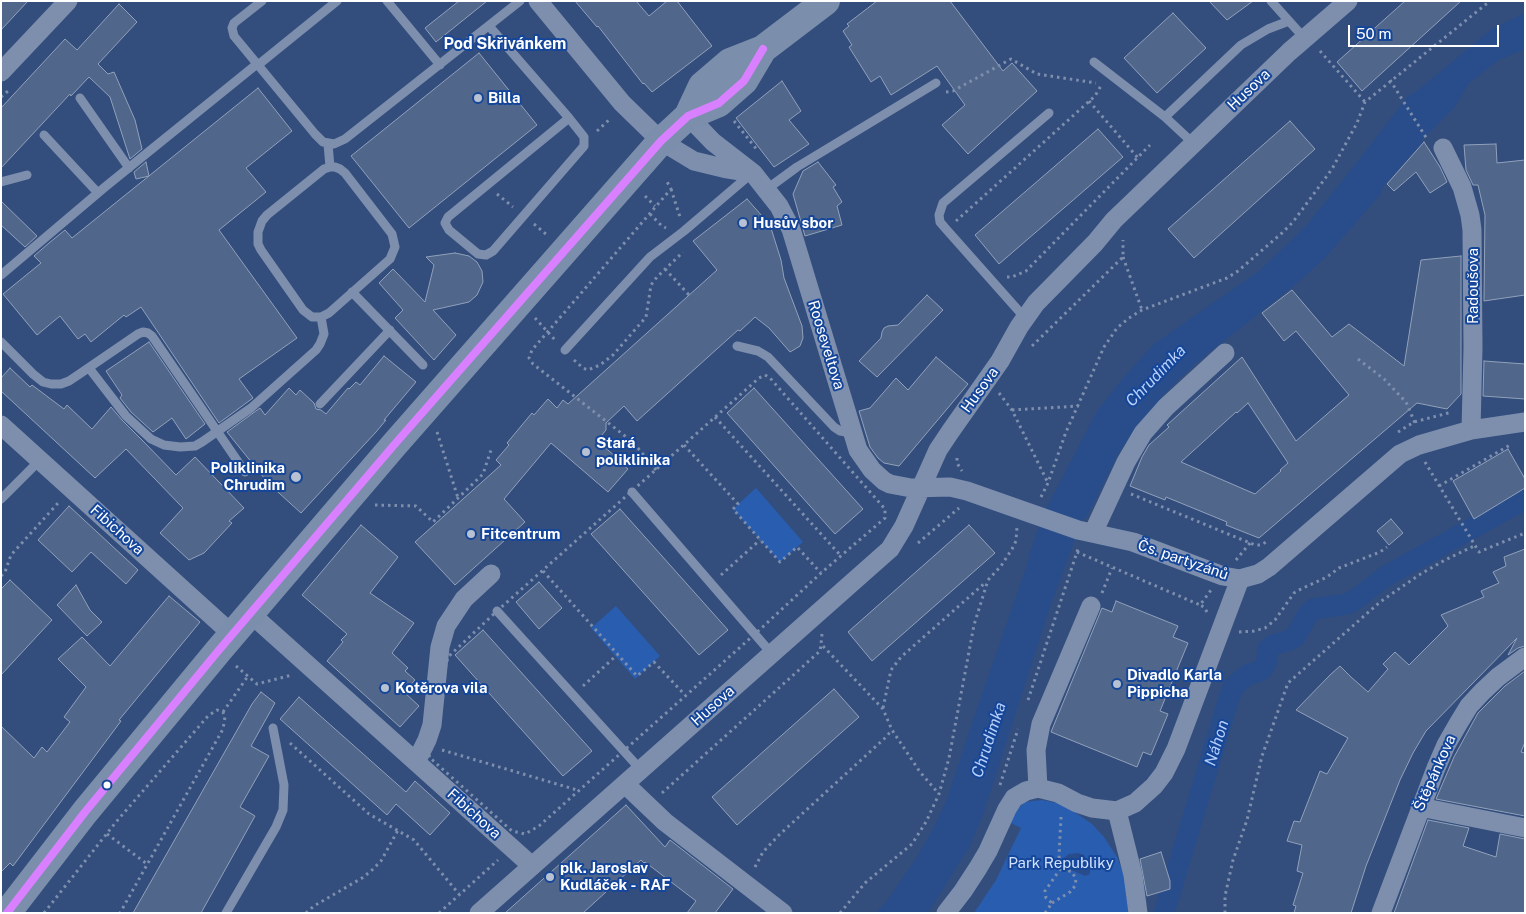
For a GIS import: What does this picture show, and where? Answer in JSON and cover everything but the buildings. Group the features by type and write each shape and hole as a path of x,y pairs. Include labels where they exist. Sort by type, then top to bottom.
{"main road":[{"path":"7,913 85,812 226,643 394,445 661,141 688,116 718,104 744,81 763,49 826,1"}],"street":[{"path":"1,72 68,1"},
{"path":"538,1 622,103 661,141 694,161 753,173"},
{"name":"Husova","path":"479,913 890,549 904,526 938,450 1000,361 1025,318 1044,294 1095,243 1114,220 1289,52 1311,44 1348,1"},
{"name":"Rooseveltova","path":"688,116 714,142 753,173 779,206 790,229 852,433 863,458 884,481 898,487 921,488"},
{"name":"Radoušova","path":"1435,144 1462,187 1472,230 1473,348 1471,430"},
{"path":"1083,536 1114,487 1135,446 1154,420 1225,353"},
{"name":"Čs. partyzánů","path":"921,488 957,488 1036,516 1083,536 1133,542 1223,576 1240,579 1258,574 1269,567 1397,456 1419,445 1471,430 1525,422"},
{"name":"Fibichova","path":"1,425 72,489 226,643"},
{"path":"416,762 432,725 440,647 446,626 464,598 491,574"},
{"path":"946,913 978,868 988,851 1007,808 1014,798 1026,791 1038,788 1052,790 1092,808 1117,811 1135,803 1154,786 1164,773 1176,749 1240,579"},
{"path":"1038,788 1036,750 1041,724 1091,606"},
{"name":"Fibichova","path":"251,614 532,866"},
{"name":"Štěpánkova","path":"1381,913 1420,807 1446,745 1469,706 1498,677 1525,657"},
{"path":"625,784 665,822 783,913"},
{"path":"1420,807 1525,828"},
{"path":"1117,811 1133,876 1138,913"}],"lane":[{"path":"262,1 238,19 232,28 234,36 315,134 328,144 334,144 345,139 520,1"},
{"path":"1,275 98,193 337,1"},
{"path":"387,1 440,65"},
{"path":"1271,1 1311,44"},
{"path":"1165,117 1242,45 1268,29 1289,21"},
{"path":"489,26 568,118 584,137 584,146 490,254 478,254 447,228 445,221 448,217 568,118"},
{"path":"1094,62 1165,117 1194,143"},
{"path":"767,189 797,167 936,83"},
{"path":"80,98 129,168"},
{"path":"1025,318 940,222 938,215 943,203 1049,112"},
{"path":"44,135 98,193"},
{"path":"328,144 330,167"},
{"path":"336,166 345,173 392,234 395,247 390,258 352,292 329,313 321,317 312,317 303,310 258,244 258,232 262,221 267,215 324,169 336,166"},
{"path":"565,350 650,257 753,173"},
{"path":"1,182 27,175"},
{"path":"352,292 424,365"},
{"path":"89,368 126,416 158,443 180,447 195,446 251,408 316,350 324,334 321,317"},
{"path":"320,404 390,330"},
{"path":"1,342 43,382 61,384 69,381 138,334 148,333 152,336 245,472"},
{"path":"737,346 758,351 768,357 834,427 840,431 852,433"},
{"path":"1,499 40,460"},
{"path":"632,492 772,654"},
{"path":"497,611 641,770"},
{"path":"226,913 276,826 283,810 284,785 273,728"}],"path":[{"path":"883,709 891,670 901,657 988,580 1001,566 1016,541 1018,520 1036,516 1066,432 1104,346 1117,328 1142,310 1227,278 1282,234 1304,208 1332,169 1357,123 1365,102 1490,1"},
{"path":"1311,44 1365,102"},
{"path":"936,83 942,91 947,93 1011,59 1036,74 1103,84"},
{"path":"946,229 1098,93 1103,84 1115,78"},
{"path":"1390,80 1435,144"},
{"path":"1089,101 1138,158"},
{"path":"730,116 761,154"},
{"path":"603,126 608,121"},
{"path":"1005,277 1012,278 1026,271 1150,146"},
{"path":"656,470 637,446 530,361 530,354 671,189 666,180"},
{"path":"644,196 655,206"},
{"path":"1123,233 1123,257 1142,310"},
{"path":"534,318 583,368 588,370 600,365 613,355 646,317 651,285 684,251 686,246"},
{"path":"1032,346 1123,257"},
{"path":"665,269 689,296"},
{"path":"1358,359 1384,379 1406,402 1414,422 1424,460 1479,552 1525,533"},
{"path":"765,375 770,378 885,510 885,518 532,831 525,834 512,831 429,757 438,722 448,657 684,445 765,375"},
{"path":"992,397 997,390 1012,410 1048,482"},
{"path":"1012,410 1079,406"},
{"path":"715,417 841,556"},
{"path":"1391,437 1414,422"},
{"path":"436,432 458,498"},
{"path":"1439,486 1517,441"},
{"path":"684,445 738,504 732,509 780,562 797,547 821,573"},
{"path":"374,505 416,506 433,522 483,474 492,447"},
{"path":"958,454 957,464 967,475"},
{"path":"1114,487 1255,545 1261,545 1266,542"},
{"path":"1,576 5,572 11,555 72,489"},
{"path":"913,547 961,506"},
{"path":"1026,708 1083,536"},
{"path":"711,584 760,540"},
{"path":"1225,913 1225,896 1233,860 1247,820 1262,756 1288,683 1380,602 1419,575 1474,546"},
{"path":"1222,628 1244,632 1266,628 1275,620 1294,593 1301,588 1327,577 1339,568 1380,552 1387,547"},
{"path":"1077,552 1200,605"},
{"path":"1091,606 1102,595 1112,568"},
{"path":"543,571 637,676 654,662 685,695"},
{"path":"840,913 865,883 912,844 926,822 939,794 949,758 974,625 988,580"},
{"path":"659,795 820,652 822,632"},
{"path":"226,643 248,676 257,684 300,673"},
{"path":"822,644 883,709 892,730 920,772 939,794"},
{"path":"573,695 618,654"},
{"path":"223,712 248,676"},
{"path":"44,913 107,834 208,716 217,710 223,712"},
{"path":"120,913 223,729 225,717 223,712"},
{"path":"273,728 369,814 414,840 459,895"},
{"path":"745,883 763,852 779,835 892,730"},
{"path":"441,750 578,790"},
{"path":"1052,903 1046,898 1045,891 1061,868 1059,856 1064,796"},
{"path":"306,913 314,906 371,871 381,861 398,830"},
{"path":"107,834 147,864"},
{"path":"439,913 499,860"},
{"path":"1045,913 1052,903 1076,886 1076,879 1072,872 1061,868"}],"green space":[{"path":"756,488 803,542 780,562 733,509"},
{"path":"616,606 660,656 635,679 591,628"},
{"name":"Park Republiky","path":"1042,800 1057,803 1070,809 1092,824 1104,837 1117,857 1126,880 1129,913 974,913 996,880 1021,828 1009,822 1012,814 1025,802"}],"water":[{"name":"Chrudimka","path":"1525,13 1525,49 1499,60 1469,83 1454,108 1422,140 1423,142 1383,187 1380,195 1324,259 1295,285 1195,364 1171,387 1141,421 1120,451 1086,518 1082,520 1049,610 983,815 969,848 927,913 876,913 887,901 917,857 947,799 1038,529 1047,507 1097,411 1154,344 1259,271 1306,226 1407,97 1493,28"},
{"path":"1078,853 1084,855 1088,862 1090,874 1085,876 1069,869 1060,861 1069,854"}],"waterway":[{"name":"Náhon","path":"1164,913 1234,686 1247,675 1262,670 1266,663 1268,649 1273,645 1295,637 1308,614 1313,609 1347,604 1386,576 1525,499"}],"transit line":[{"path":"7,913 85,812 219,650 394,445 661,141 688,116 719,103 744,81 763,49"}],"place":[{"name":"Billa","path":"478,98"},
{"name":"Husův sbor","path":"743,223"},
{"name":"Stará poliklinika","path":"586,452"},
{"name":"Poliklinika Chrudim","path":"296,477"},
{"name":"Fitcentrum","path":"471,534"},
{"name":"Divadlo Karla Pippicha","path":"1117,684"},
{"name":"Kotěrova vila","path":"385,688"},
{"name":"plk. Jaroslav Kudláček - RAF","path":"550,877"}],"district":[{"name":"Pod Skřivánkem","path":"505,44"}]}
